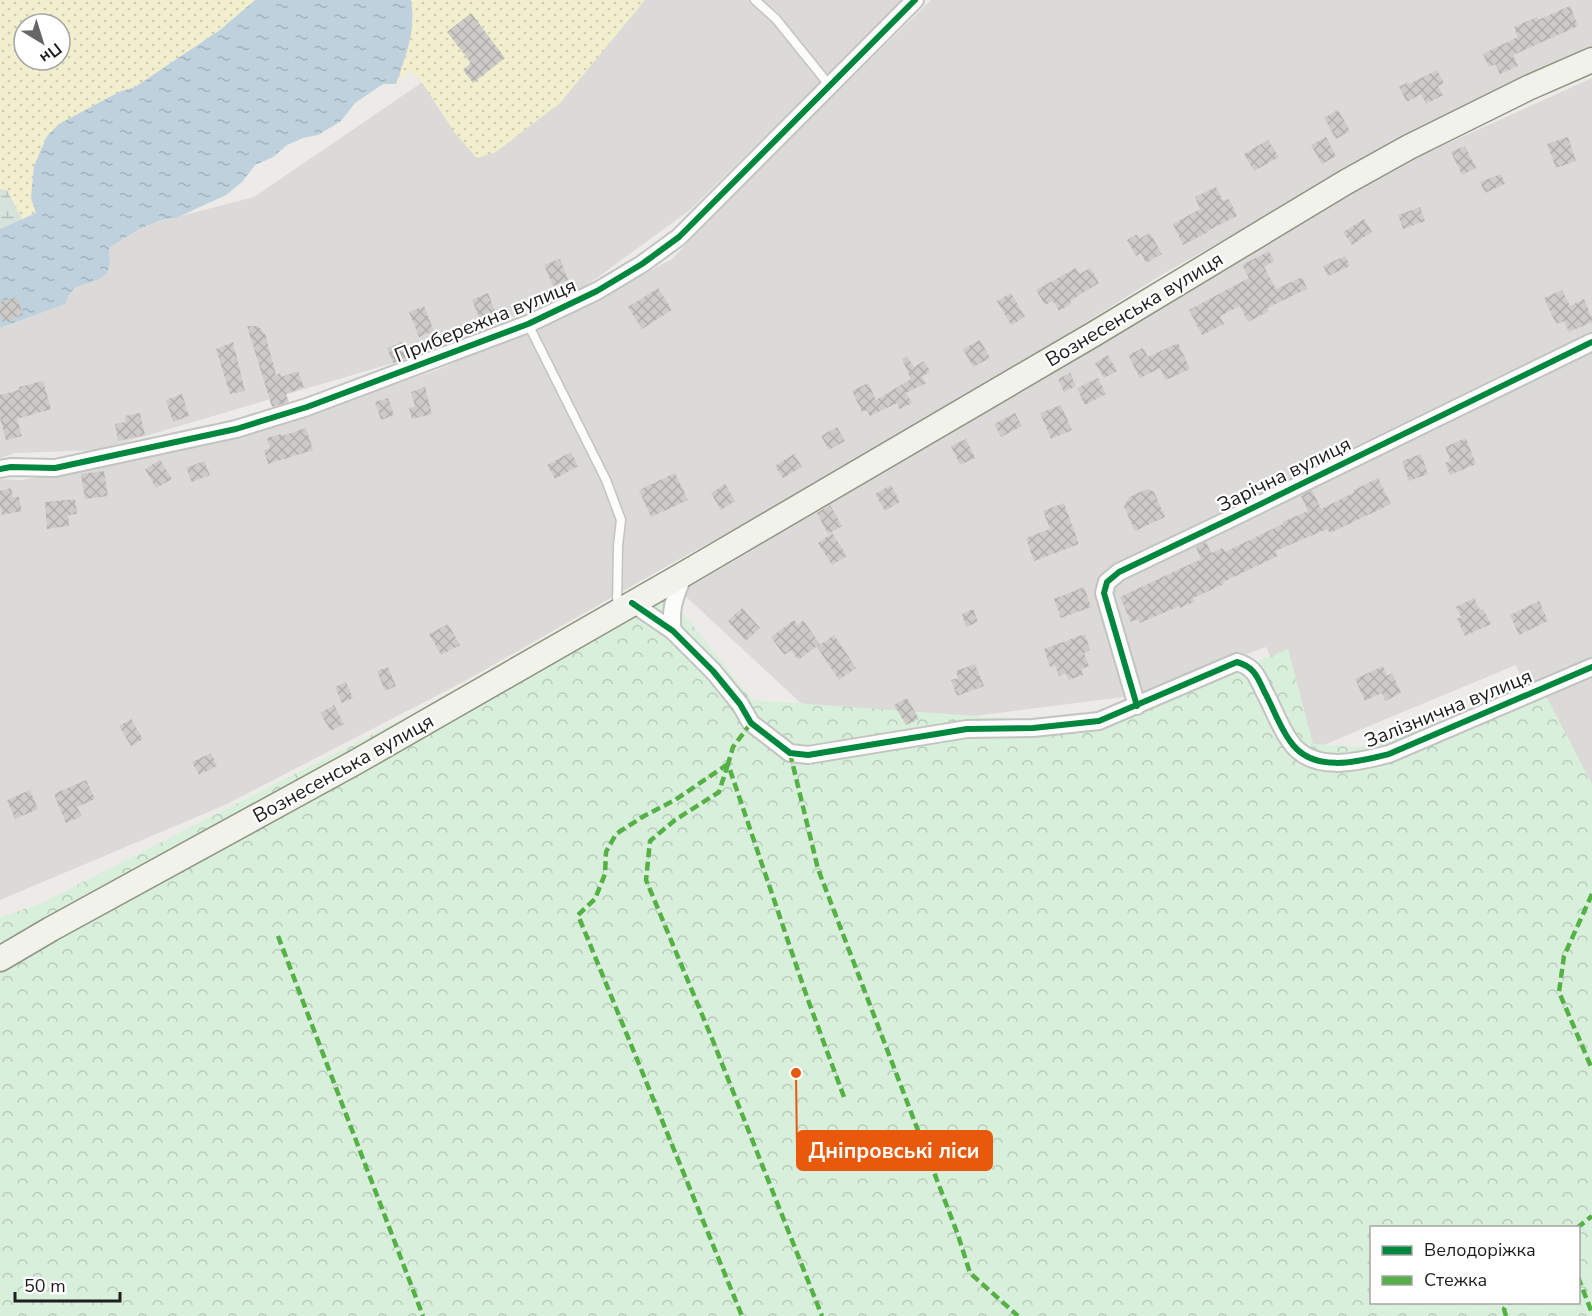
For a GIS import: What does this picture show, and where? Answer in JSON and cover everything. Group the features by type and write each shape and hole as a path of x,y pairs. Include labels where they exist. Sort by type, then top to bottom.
{"main road":[{"name":"Вознесенська вулиця","path":"0,959 101,901 356,762 684,574 1346,182 1409,147 1528,88 1592,60"}],"street":[{"name":"Прибережна вулиця","path":"0,469 55,468 236,429 307,407 528,324 597,291 642,264 679,237 915,0"},
{"name":"Зарічна вулиця","path":"1137,706 1104,593 1107,582 1119,572 1592,342"},
{"path":"673,631 671,617 673,602 684,574"},
{"path":"624,607 673,631 713,671 740,704 751,723 789,753 808,755 967,729 1033,728 1099,721 1137,706"},
{"name":"Залізнична вулиця","path":"1137,706 1237,662 1248,666 1257,676 1289,741 1298,751 1313,759 1334,763 1359,762 1389,754 1592,667"}],"lane":[{"path":"755,0 776,19 830,86"},
{"path":"528,324 606,480 621,520 618,546 624,607"}],"shaded area":[{"path":"424,0 904,0 690,210 579,291 400,361 98,450 16,453 0,458 0,328 65,304 69,293 81,285 97,280 110,267 109,248 121,239 153,223 254,197 430,77"},
{"path":"931,0 1592,0 1592,46 1428,125 1161,275 924,424 463,682 225,805 0,900 0,479 20,480 91,469 287,422 437,370 578,309 672,259 769,158"},
{"path":"1592,78 1592,855 1516,665 1314,749 1266,647 1131,696 919,723 805,707 681,592 1387,171"}],"green space":[{"path":"0,189 7,190 22,219 0,229"},
{"path":"662,587 752,700 1104,725 1288,649 1313,744 1361,747 1543,690 1592,784 1592,1316 0,1316 0,918 44,902"}],"sand":[{"path":"0,0 255,0 220,30 135,87 119,92 31,198 36,213 22,219 7,190 0,189"},
{"path":"411,0 645,0 560,103 496,152 477,158 454,132 418,76 408,71 396,84 411,33"}],"water":[{"path":"255,0 411,0 411,33 396,84 383,84 355,103 341,121 318,135 287,145 273,157 255,165 242,182 226,195 176,218 150,224 109,248 110,266 106,274 73,290 65,304 0,328 0,229 36,213 31,198 34,166 47,136 59,124 119,92 135,87 220,30"}],"building":[{"path":"1570,6 1578,26 1513,55 1518,66 1500,74 1495,64 1489,67 1483,54 1518,37 1514,27 1537,17 1538,20"},
{"path":"471,13 505,58 473,83 463,70 471,63 447,32"},
{"path":"1437,70 1444,83 1438,86 1443,95 1426,104 1421,94 1407,102 1399,87"},
{"path":"1338,110 1350,131 1336,139 1324,118"},
{"path":"1326,137 1336,156 1322,164 1311,145"},
{"path":"1568,137 1576,161 1556,168 1547,144"},
{"path":"1268,140 1279,157 1254,171 1244,154"},
{"path":"1465,146 1476,168 1462,175 1451,152"},
{"path":"1501,174 1505,184 1485,193 1480,182"},
{"path":"1216,187 1223,201 1229,199 1237,216 1183,245 1173,224 1200,209 1195,197"},
{"path":"1420,207 1425,221 1403,229 1398,215"},
{"path":"1364,219 1372,232 1352,245 1343,232"},
{"path":"1150,233 1162,254 1146,263 1141,253 1136,256 1127,240 1137,234 1139,239"},
{"path":"1269,251 1274,261 1264,267 1276,289 1302,277 1307,289 1267,308 1269,311 1248,322 1240,306 1220,316 1224,324 1202,335 1189,310 1249,278 1242,265"},
{"path":"1345,256 1350,266 1328,276 1323,266"},
{"path":"560,259 568,280 553,286 544,265"},
{"path":"1076,268 1080,274 1090,268 1099,283 1070,301 1071,304 1059,311 1053,301 1045,305 1036,290"},
{"path":"658,288 672,310 642,329 628,307"},
{"path":"1562,290 1570,306 1584,299 1592,322 1569,332 1564,321 1556,324 1544,298"},
{"path":"488,293 496,313 480,319 472,300"},
{"path":"1011,293 1025,317 1011,325 997,301"},
{"path":"17,297 23,315 3,322 0,302"},
{"path":"424,306 434,331 419,337 409,312"},
{"path":"247,326 258,326 265,334 276,375 280,373 281,377 298,371 304,387 286,394 289,402 272,407"},
{"path":"980,340 990,358 973,367 963,349"},
{"path":"233,342 245,391 230,394 216,349"},
{"path":"403,342 410,357 393,363 387,348"},
{"path":"1178,343 1190,369 1166,380 1160,368 1140,378 1128,355 1143,348 1148,357"},
{"path":"1108,355 1117,371 1104,378 1095,363"},
{"path":"907,356 914,367 924,361 930,371 922,377 926,383 906,393 912,403 900,409 897,403 870,416 867,410 862,412 852,391 868,383 876,400 911,379 902,359"},
{"path":"1070,373 1076,386 1064,392 1058,379"},
{"path":"1098,378 1106,394 1085,405 1077,388"},
{"path":"43,381 51,409 17,419 22,436 6,440 0,418 0,395"},
{"path":"425,387 432,414 412,419 409,408 415,406 411,392"},
{"path":"182,394 189,416 173,422 166,400"},
{"path":"388,398 394,415 381,420 375,402"},
{"path":"1061,405 1072,430 1051,439 1040,413"},
{"path":"140,413 145,435 118,441 115,424 126,422 125,416"},
{"path":"1015,413 1022,426 1001,437 994,424"},
{"path":"837,427 845,441 829,450 821,436"},
{"path":"306,428 313,450 268,464 264,450 270,449 267,438"},
{"path":"1466,438 1476,464 1450,475 1445,463 1451,461 1445,447"},
{"path":"966,439 975,458 960,465 951,446"},
{"path":"571,452 578,466 555,479 547,465"},
{"path":"794,454 802,467 783,478 775,466"},
{"path":"1421,454 1428,474 1409,481 1402,461"},
{"path":"160,460 172,479 156,488 145,469"},
{"path":"204,461 210,475 192,482 186,468"},
{"path":"104,471 108,496 85,499 81,474"},
{"path":"675,473 688,500 651,517 639,490"},
{"path":"1378,478 1391,504 1330,533 1327,529 1275,551 1278,556 1193,598 1194,602 1140,623 1138,619 1131,622 1120,597 1201,559 1196,547 1206,542 1211,553 1223,548 1225,552 1308,511 1301,496 1312,490 1321,509"},
{"path":"725,484 735,501 721,510 711,493"},
{"path":"891,485 900,502 885,511 875,494"},
{"path":"11,488 13,497 19,497 22,511 2,515 0,491"},
{"path":"1147,489 1154,492 1165,517 1135,531 1124,507 1129,497"},
{"path":"75,499 77,514 68,515 69,526 47,529 45,502"},
{"path":"1064,503 1079,544 1034,561 1026,538 1050,529 1043,511"},
{"path":"830,505 842,526 828,534 817,513"},
{"path":"832,533 847,556 832,565 818,543"},
{"path":"1084,587 1091,607 1061,618 1054,599"},
{"path":"1474,598 1491,624 1465,636 1457,619 1461,617 1456,607"},
{"path":"1539,601 1548,621 1519,635 1510,615"},
{"path":"742,608 760,628 746,641 728,621"},
{"path":"973,609 978,622 966,627 962,614"},
{"path":"794,620 798,625 803,620 820,644 798,660 791,650 784,655 771,637"},
{"path":"448,624 460,645 441,655 429,634"},
{"path":"1085,634 1090,650 1084,653 1089,666 1081,669 1083,675 1068,680 1066,673 1059,676 1055,665 1050,667 1044,649"},
{"path":"834,635 856,668 839,680 817,647"},
{"path":"975,664 984,686 957,696 951,680 958,678 956,671"},
{"path":"1383,666 1387,676 1392,673 1401,693 1385,701 1382,693 1365,701 1355,679"},
{"path":"388,667 396,686 385,691 377,671"},
{"path":"346,682 353,698 342,703 335,687"},
{"path":"907,698 919,719 906,725 894,705"},
{"path":"334,705 344,724 331,731 320,713"},
{"path":"131,719 143,739 131,746 119,726"},
{"path":"211,753 217,766 199,775 192,762"},
{"path":"86,780 95,799 77,807 82,816 66,823 54,794"},
{"path":"30,790 38,809 15,819 7,800"}],"marked path":[{"path":"751,723 733,747 728,764 808,1000 844,1097"},
{"path":"790,753 818,869 958,1235 970,1273 1018,1316"},
{"path":"728,764 675,800 616,834 606,852 605,874 595,899 578,915 742,1316"},
{"path":"728,764 719,792 675,820 650,841 646,880 713,1041 822,1316"},
{"path":"1592,894 1564,956 1559,992 1592,1069"},
{"path":"278,936 423,1316"},
{"path":"1580,1226 1592,1216"},
{"path":"1580,1282 1592,1313"},
{"path":"1506,1316 1504,1309 1508,1304"}],"cycle path":[{"path":"0,469 55,468 236,429 307,407 528,324 597,291 642,264 679,237 915,0"},
{"path":"1137,706 1104,593 1107,582 1119,572 1592,342"},
{"path":"632,603 673,631 713,671 740,704 751,723 790,753 808,755 967,729 1033,728 1099,721 1237,662 1254,673 1283,729 1299,751 1323,762 1350,762 1389,754 1592,667"}],"place":[{"name":"Дніпровські ліси","path":"796,1073"}]}
